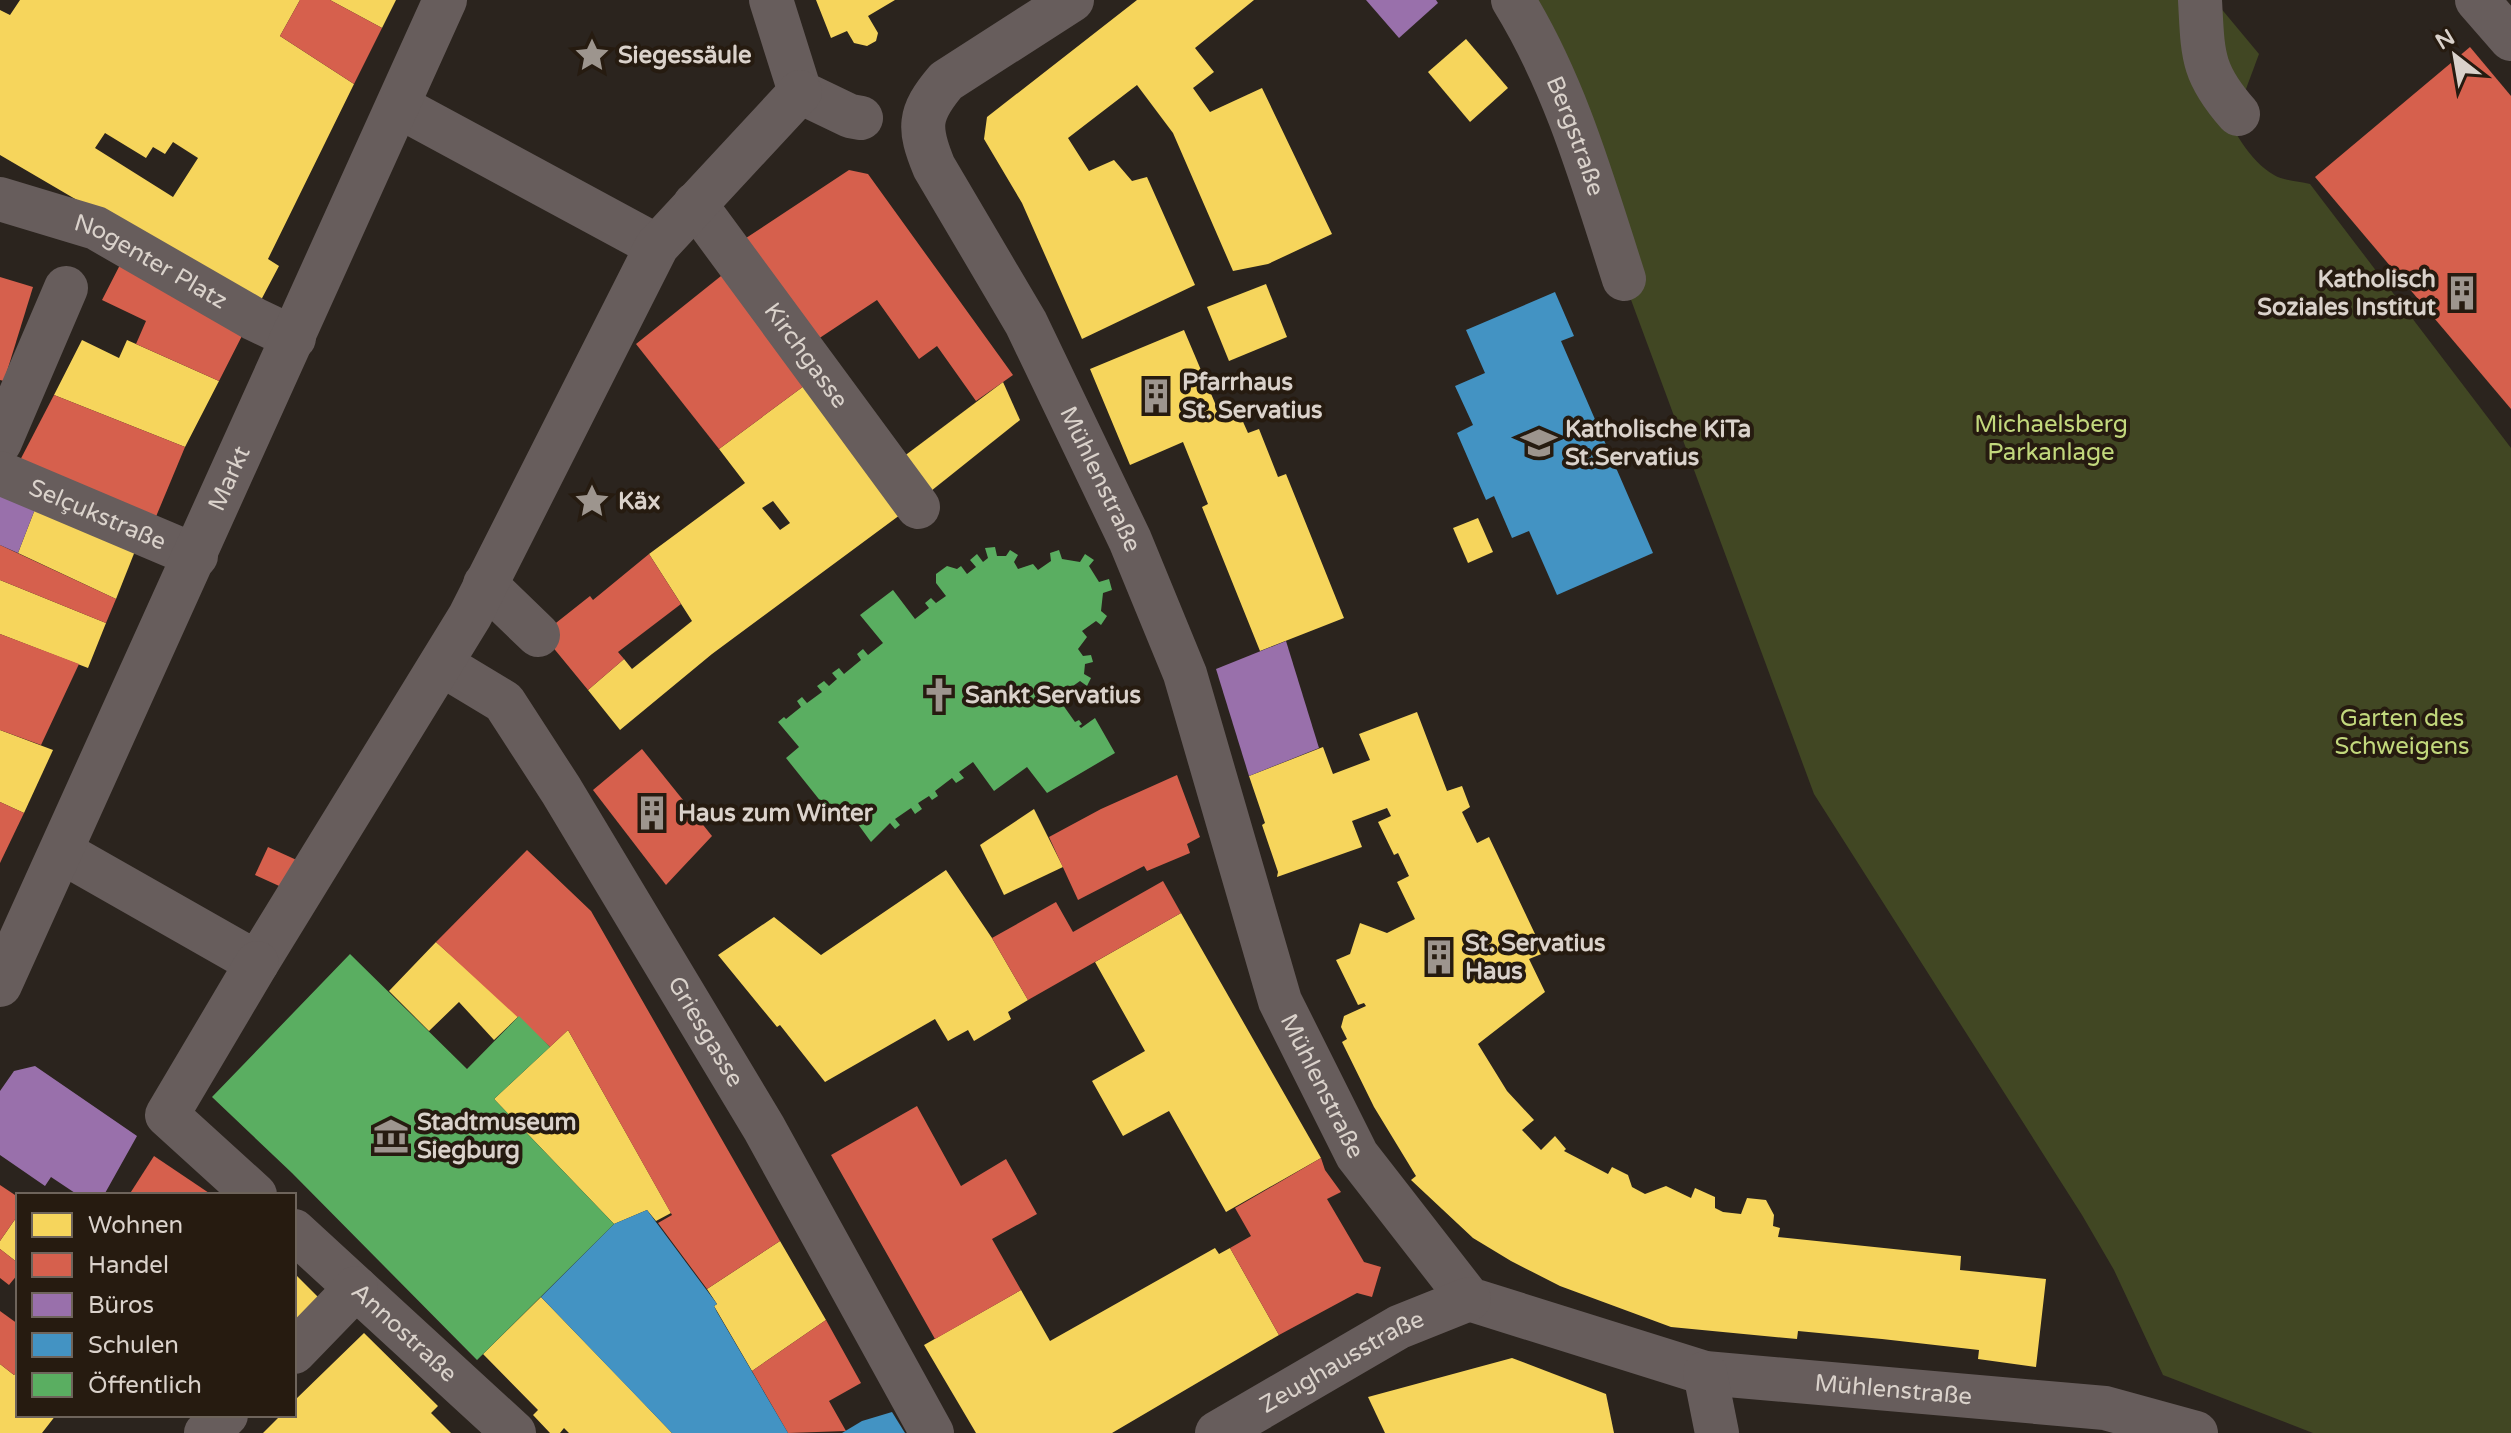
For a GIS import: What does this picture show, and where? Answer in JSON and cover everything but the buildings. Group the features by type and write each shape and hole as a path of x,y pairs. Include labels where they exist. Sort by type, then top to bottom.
{"street":[{"name":"Markt","path":"0,985 445,0"},
{"path":"771,0 800,92 850,116 861,118"},
{"name":"Mühlenstraße","path":"1072,0 946,81 921,119 925,143 934,167 1026,323 1130,540 1185,674 1280,1001 1357,1155 1469,1299 1705,1373 2105,1408 2196,1433"},
{"name":"Bergstraße","path":"1513,0 1535,37 1570,115 1624,279"},
{"path":"2200,0 2203,51 2210,77 2238,114"},
{"path":"2477,0 2511,39"},
{"path":"253,1193 167,1115 470,616 657,246 800,92"},
{"path":"398,106 657,246"},
{"name":"Nogenter Platz","path":"0,199 96,228 254,319 294,338"},
{"name":"Kirchgasse","path":"695,204 918,507"},
{"path":"0,442 66,288"},
{"name":"Selçukstraße","path":"0,473 196,556"},
{"path":"485,584 538,635"},
{"name":"Griesgasse","path":"441,664 504,702 553,777 764,1128 932,1433"},
{"path":"62,852 257,963"},
{"name":"Annostraße","path":"296,1233 514,1433"},
{"path":"296,1350 356,1288"},
{"name":"Zeughausstraße","path":"1217,1433 1399,1327 1469,1299"},
{"path":"1705,1373 1717,1433"},
{"path":"206,1433 224,1417"}],"green space":[{"name":"Michaelsberg Parkanlage","path":"1520,0 2185,0 2218,96 2242,143 2274,175 2310,184 2511,448 2511,1433 2313,1433 2163,1375 2114,1270 2082,1215 1814,794"},
{"path":"2214,0 2259,54 2243,97 2222,74"}],"place":[{"name":"Siegessäule","path":"592,55"},
{"name":"Katholisch Soziales Institut","path":"2462,293"},
{"name":"Pfarrhaus St. Servatius","path":"1156,396"},
{"name":"Katholische KiTa St.Servatius","path":"1539,443"},
{"name":"Käx","path":"592,501"},
{"name":"Sankt Servatius","path":"939,695"},
{"name":"Haus zum Winter","path":"652,813"},
{"name":"St. Servatius Haus","path":"1439,957"},
{"name":"Stadtmuseum Siegburg","path":"391,1136"}],"park label":[{"name":"Garten des Schweigens","path":"2402,732"}]}
